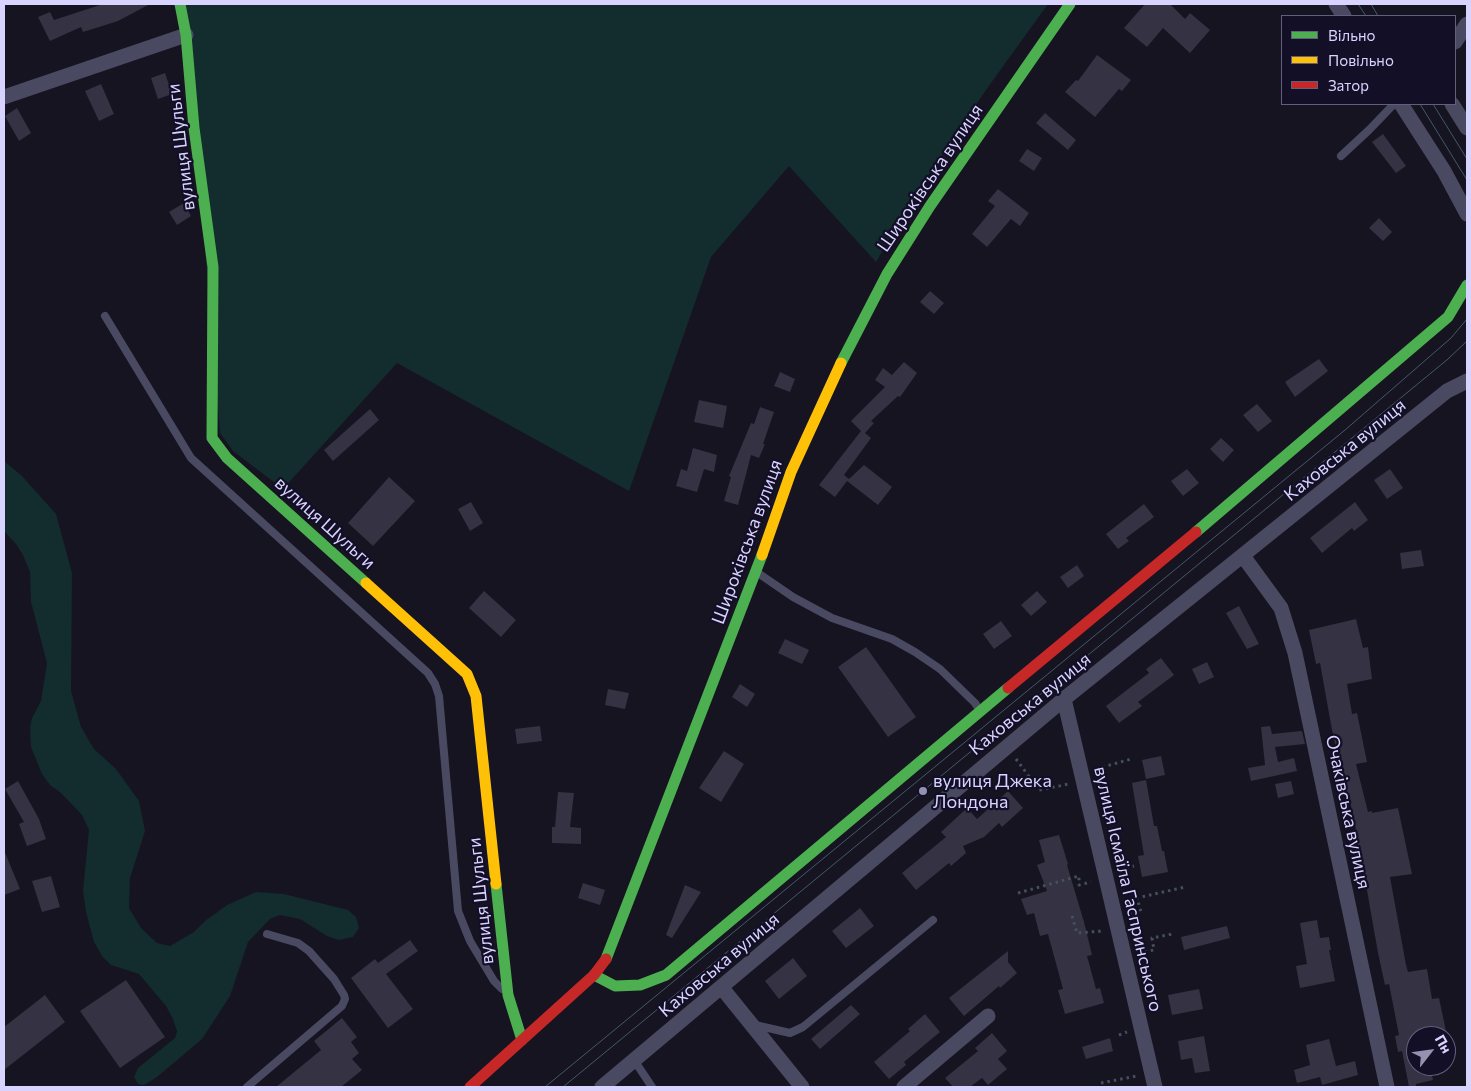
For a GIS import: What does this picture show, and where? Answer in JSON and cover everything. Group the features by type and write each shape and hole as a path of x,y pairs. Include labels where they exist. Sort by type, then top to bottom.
{"street":[{"name":"вулиця Шульги","path":"180,4 186,35 194,128 213,267 212,438 227,458 467,674 476,696 508,994 522,1040"},
{"name":"Широківська вулиця","path":"470,1087 594,975 606,959 756,571 791,472 840,364 886,274 930,206 1070,4"},
{"path":"1336,4 1343,15"},
{"path":"1456,40 1467,24"},
{"path":"4,97 186,35"},
{"path":"1402,105 1444,171 1467,214"},
{"path":"1453,105 1467,128"},
{"path":"594,975 615,986 640,985 666,975 980,711 1147,574 1412,350 1448,317 1467,285"},
{"name":"Каховська вулиця","path":"602,1087 722,988 1006,747 1447,390 1467,381"},
{"name":"Очаківська вулиця","path":"1244,556 1281,608 1295,653 1387,1087"},
{"name":"вулиця Ісмаїла Гаспринського","path":"1064,700 1154,1080"},
{"path":"722,988 802,1087"},
{"path":"904,1087 988,1016"}],"lane":[{"path":"1342,156 1393,105"},
{"path":"105,316 191,458 428,673 435,684 439,696 458,911 470,941 494,981 508,994"},
{"path":"756,571 793,597 832,618 892,639 916,652 940,669 975,703 980,711"},
{"path":"751,1024 790,1032 803,1027 933,920"},
{"path":"246,1087 342,1006 345,999 334,979 309,951 298,944 267,934"},
{"path":"634,1060 652,1087"}],"path":[{"path":"1006,747 1039,790 1082,778 1130,759"},
{"path":"1018,893 1079,876 1079,885 1107,879"},
{"path":"1072,916 1076,933 1117,923 1141,912 1137,898 1184,887"},
{"path":"1125,956 1154,950 1152,938 1173,934"},
{"path":"1101,1083 1154,1080"}],"green space":[{"path":"185,4 1048,4 986,90 914,196 876,262 789,166 711,257 629,491 397,363 283,489 233,451 220,433"},
{"path":"4,461 22,476 56,514 72,573 71,691 81,727 94,749 116,769 139,801 145,831 130,878 129,908 141,928 157,943 170,946 194,932 205,921 227,905 256,892 284,894 348,910 356,917 359,928 353,937 339,940 327,936 300,919 280,915 270,919 248,942 230,996 202,1039 157,1077 144,1085 138,1084 134,1077 138,1068 175,1038 177,1031 166,1006 139,974 111,965 102,956 94,942 83,891 89,830 82,815 61,793 50,785 42,774 31,747 30,728 32,718 41,701 47,663 31,602 30,572 23,555 4,531"}],"building":[{"path":"103,4 150,4 118,21 83,32 81,27 50,41 38,17 50,12 54,20"},
{"path":"1145,4 1170,4 1185,19 1190,13 1210,30 1190,53 1163,28 1147,47 1124,28"},
{"path":"1097,55 1131,80 1122,91 1119,89 1095,117 1065,92 1076,80 1078,81"},
{"path":"165,73 172,94 158,99 151,78"},
{"path":"101,84 114,114 99,121 85,91"},
{"path":"17,108 31,133 19,141 5,116"},
{"path":"1045,113 1076,140 1068,150 1036,123"},
{"path":"1383,134 1406,166 1396,173 1372,142"},
{"path":"1027,149 1042,158 1034,171 1019,161"},
{"path":"998,189 1029,213 1020,226 1011,219 987,247 972,234 995,206 988,201"},
{"path":"184,203 191,216 177,225 169,212"},
{"path":"1379,218 1392,232 1383,241 1369,228"},
{"path":"930,291 944,303 934,314 920,302"},
{"path":"1319,359 1328,371 1295,397 1285,382"},
{"path":"904,362 917,373 900,397 898,396 871,421 874,423 865,433 871,438 844,475 849,479 864,465 892,487 878,505 847,481 835,497 819,485 861,431 851,421 885,387 875,380 883,368 892,375"},
{"path":"780,372 795,379 790,392 774,386"},
{"path":"699,400 727,406 723,428 694,422"},
{"path":"1257,404 1272,421 1258,432 1243,415"},
{"path":"760,407 774,412 763,444 765,444 759,458 751,455 738,505 724,501 731,477 729,476 751,423 754,424"},
{"path":"370,409 379,420 333,461 324,450"},
{"path":"1221,438 1234,450 1223,462 1210,449"},
{"path":"693,448 717,455 714,472 704,469 697,492 676,486 681,469 687,471"},
{"path":"1187,469 1199,483 1183,496 1171,481"},
{"path":"1390,469 1403,488 1387,499 1374,480"},
{"path":"389,477 415,501 373,546 348,523"},
{"path":"471,502 483,523 470,531 458,509"},
{"path":"1355,502 1368,520 1354,531 1352,528 1322,553 1310,538"},
{"path":"1144,504 1154,517 1126,538 1129,541 1118,549 1106,534"},
{"path":"1421,550 1424,566 1402,569 1400,553"},
{"path":"1077,565 1084,576 1068,588 1060,577"},
{"path":"484,591 516,620 501,637 469,608"},
{"path":"1037,591 1047,602 1031,616 1021,605"},
{"path":"1239,606 1259,644 1247,649 1226,613"},
{"path":"1356,619 1363,648 1368,647 1372,679 1347,684 1352,714 1357,713 1367,762 1356,764 1368,812 1372,811 1372,813 1398,808 1412,874 1390,877 1406,965 1408,972 1427,969 1432,999 1439,998 1445,1026 1406,1026 1406,1072 1402,1051 1398,1052 1395,1036 1399,1035 1389,984 1385,985 1378,953 1361,856 1359,857 1355,840 1358,839 1349,796 1346,797 1341,779 1343,779 1320,663 1316,664 1309,630"},
{"path":"1001,621 1012,636 994,649 983,634"},
{"path":"785,639 809,650 802,664 778,653"},
{"path":"866,647 916,717 888,737 838,667"},
{"path":"1161,658 1174,675 1138,702 1142,706 1119,723 1106,706 1149,673 1146,669"},
{"path":"1207,662 1214,677 1199,684 1192,669"},
{"path":"740,684 755,694 747,707 732,697"},
{"path":"608,689 629,693 625,709 605,705"},
{"path":"540,726 542,741 517,744 515,729"},
{"path":"1270,726 1272,734 1302,731 1305,744 1275,747 1278,762 1294,758 1297,771 1251,781 1248,768 1265,765 1261,727"},
{"path":"724,751 744,764 721,802 699,788"},
{"path":"1161,756 1165,775 1146,779 1142,760"},
{"path":"1146,780 1154,826 1157,826 1168,872 1142,877 1138,856 1144,855 1132,783"},
{"path":"18,781 39,819 46,839 27,846 19,824 24,822 5,789"},
{"path":"1291,781 1294,794 1278,798 1275,784"},
{"path":"1008,791 1023,808 1002,827 999,823 984,837 963,846 966,853 951,866 949,863 916,890 902,873 946,837 941,832 967,808 977,819"},
{"path":"558,792 574,793 570,827 581,828 581,844 552,843 552,827 555,827"},
{"path":"1059,835 1092,955 1087,956 1096,989 1100,988 1104,1003 1065,1014 1058,990 1063,989 1048,934 1040,936 1034,913 1027,915 1021,899 1047,891 1037,865 1045,862 1039,840"},
{"path":"4,850 20,889 4,895"},
{"path":"51,876 60,907 42,912 32,881"},
{"path":"583,883 605,890 600,905 578,898"},
{"path":"685,885 701,892 672,938 666,935"},
{"path":"860,908 874,926 846,948 832,931"},
{"path":"1317,920 1320,938 1329,937 1331,950 1329,950 1335,981 1300,988 1296,966 1307,964 1300,923"},
{"path":"1227,926 1230,938 1184,950 1181,937"},
{"path":"410,940 418,951 386,974 413,1009 388,1028 351,978 375,959 378,963"},
{"path":"1008,951 1008,962 1017,973 964,1016 949,998"},
{"path":"793,958 807,976 779,999 765,981"},
{"path":"126,980 165,1037 120,1068 80,1011"},
{"path":"1199,989 1203,1009 1172,1015 1168,995"},
{"path":"45,995 65,1022 4,1070 4,1027"},
{"path":"851,1005 860,1014 820,1049 811,1039"},
{"path":"925,1014 940,1032 904,1062 906,1065 889,1079 874,1062 910,1031 908,1029"},
{"path":"342,1018 357,1037 351,1042 359,1053 352,1059 362,1070 341,1087 276,1087 321,1050 314,1041"},
{"path":"992,1033 1007,1051 998,1059 1007,1069 988,1085 982,1078 970,1087 953,1087 945,1078 978,1051 975,1048"},
{"path":"1204,1036 1210,1071 1195,1073 1192,1058 1181,1060 1178,1041"},
{"path":"1110,1038 1113,1051 1086,1059 1082,1047"},
{"path":"1329,1039 1336,1066 1355,1061 1358,1075 1322,1085 1320,1077 1297,1083 1294,1070 1310,1065 1306,1045"},
{"path":"1407,1076 1432,1076 1433,1080 1416,1084 1416,1087 1409,1087"}],"tram line":[{"path":"1358,4 1365,15"},
{"path":"1371,4 1377,15"},
{"path":"1421,105 1467,180"},
{"path":"1434,105 1467,159"},
{"path":"545,1087 1345,430 1451,338 1467,319"},
{"path":"563,1087 1448,359 1467,341"}],"traffic: fast":[{"path":"180,4 186,35 194,128 213,267 212,438 227,458 366,583"},
{"path":"841,363 887,274 930,206 1070,4"},
{"path":"1196,532 1448,317 1467,285"},
{"path":"606,959 762,555"},
{"path":"594,975 615,986 640,985 666,975 1008,688"},
{"path":"496,884 508,995 522,1040"}],"traffic: slow":[{"path":"762,555 791,472 841,363"},
{"path":"366,583 467,674 476,696 496,884"}],"traffic: jam":[{"path":"1008,688 1196,532"},
{"path":"470,1087 594,975 606,959"}],"place":[{"name":"вулиця Джека Лондона","path":"923,791"}]}
